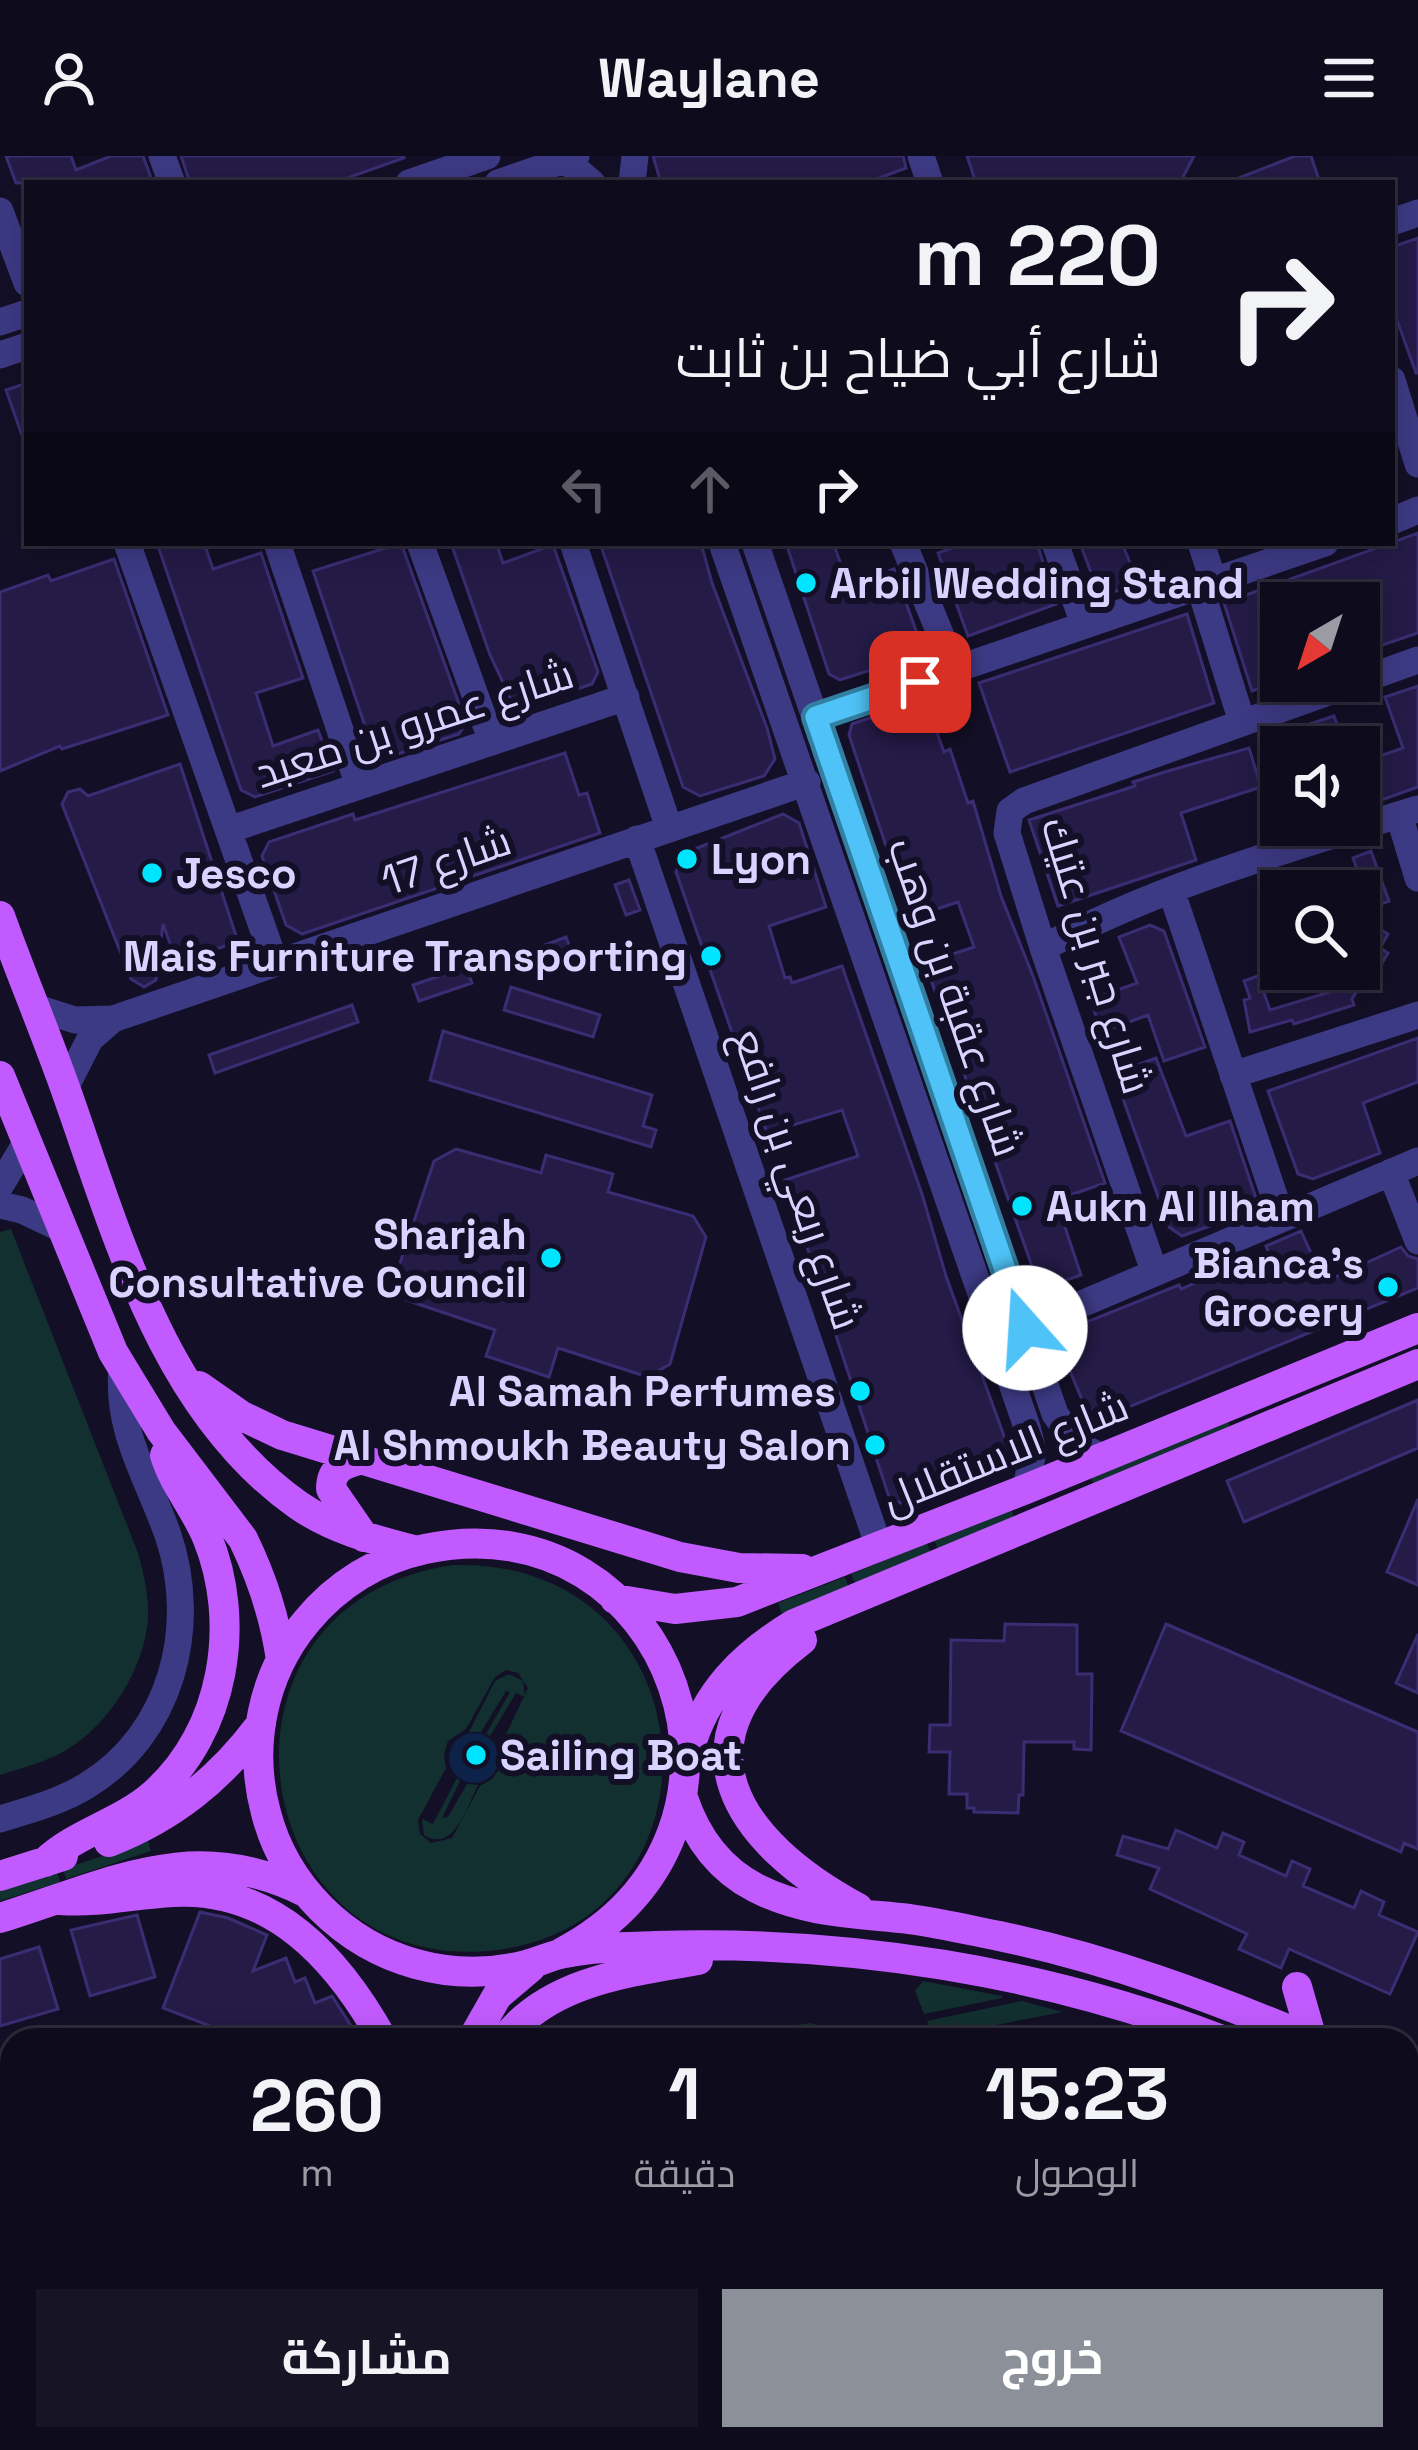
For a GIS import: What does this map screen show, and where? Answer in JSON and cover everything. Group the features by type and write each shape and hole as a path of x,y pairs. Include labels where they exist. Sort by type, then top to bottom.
{"main road":[{"path":"0,916 136,1281 184,1376 216,1425 255,1470 316,1516 364,1537 417,1551"},
{"path":"0,1076 122,1369 161,1431 243,1538 272,1610 281,1660"},
{"name":"شارع الاستقلال","path":"614,1598 654,1608 716,1606 1026,1489 1418,1328"},
{"name":"شارع الاستقلال","path":"686,1763 709,1702 735,1667 794,1624 1418,1364"},
{"path":"184,1376 262,1427 695,1560 769,1570 829,1567"},
{"path":"45,1862 75,1838 140,1805 166,1782 197,1737 219,1680 225,1630 220,1581 206,1534 170,1470 161,1431"},
{"path":"360,1460 340,1466 332,1489 364,1537"},
{"path":"479,2028 497,1996 518,1976 551,1957 604,1927 641,1891 667,1847 682,1798 686,1763 682,1717 668,1673 646,1633 614,1598 571,1568 521,1550 469,1544 417,1551 379,1564 345,1585 302,1626 281,1660 261,1724 259,1775 269,1825 292,1872 341,1927 396,1958 437,1969 500,1970 551,1957 691,1945 821,1949 1016,1979 1186,2028"},
{"path":"865,1593 757,1678 736,1715 729,1760 736,1793 772,1850 806,1879 871,1916"},
{"path":"0,1876 132,1833 175,1810 222,1771 261,1724"},
{"path":"682,1798 703,1841 736,1876 801,1905 1004,1937 1186,1989 1283,2028"},
{"path":"0,1918 190,1864 250,1870 307,1893"},
{"path":"60,1900 105,1901 194,1892 261,1908 300,1932 331,1963 375,2028"},
{"path":"341,1927 387,2028"},
{"path":"515,2028 546,2001 597,1981 712,1958 821,1949"},
{"path":"1297,1988 1309,2028"}],"street":[{"path":"418,180 487,156"},
{"path":"507,180 571,158"},
{"path":"0,211 24,276"},
{"path":"1395,390 1418,464"},
{"path":"128,546 275,963"},
{"path":"279,546 359,786"},
{"path":"421,546 492,742"},
{"path":"574,546 668,828"},
{"name":"شارع عقبة بن وهب","path":"723,546 1031,1439 1026,1489"},
{"name":"شارع عقبة بن وهب","path":"756,546 1060,1424 1074,1442 1103,1458"},
{"path":"904,546 955,670"},
{"path":"1055,546 1084,624"},
{"path":"1201,546 1242,722"},
{"path":"816,717 1316,546"},
{"name":"شارع جبر بن عتيك","path":"1154,1271 1043,949 1007,833 1010,811 1024,801 1418,660"},
{"name":"شارع عمرو بن معبد","path":"228,830 626,697"},
{"name":"شارع 17","path":"34,1007 75,1020 113,1019 807,782"},
{"path":"1043,949 1171,890 1408,812 1418,878"},
{"name":"شارع ربعي بن رافع","path":"637,839 879,1547"},
{"path":"1171,890 1281,1216"},
{"path":"1233,1075 1418,1015"},
{"path":"65,1088 90,1039 113,1019"},
{"path":"0,1186 26,1143"},
{"path":"1025,1328 1418,1161"},
{"path":"1391,1172 1418,1241"},
{"path":"949,1201 966,1210 979,1243 990,1245 995,1240"},
{"path":"0,1205 60,1228"},
{"path":"0,1819 77,1791 121,1758 149,1723 177,1657 179,1580 166,1532 127,1435 120,1402 122,1369"}],"green space":[{"path":"11,1229 138,1553 148,1619 129,1680 89,1733 55,1756 0,1775 0,1232"},
{"path":"1227,1419 1231,1429 1095,1486 1090,1476"},
{"path":"1011,1509 1015,1520 938,1550 934,1539"},
{"path":"927,1543 931,1554 856,1585 851,1574"},
{"path":"453,1565 540,1579 605,1619 645,1678 662,1747 655,1817 624,1880 568,1928 488,1951 405,1942 342,1905 300,1848 280,1780 284,1709 313,1644 369,1593","holes":["506,1670 518,1673 528,1688 500,1747 500,1768 480,1786 452,1838 431,1843 420,1834 418,1820 446,1768 448,1741 466,1729 495,1677"]},
{"path":"845,1577 849,1588 782,1614 778,1603"},
{"path":"509,1674 523,1681 525,1697 516,1693 490,1736 486,1734 510,1692 506,1691 481,1732 469,1732 495,1681"},
{"path":"457,1778 460,1781 442,1818 448,1817 467,1784 478,1785 464,1815 444,1838 424,1835 422,1819 433,1824"},
{"path":"148,1841 151,1851 66,1879 63,1869"},
{"path":"57,1871 60,1882 0,1901 0,1889"},
{"path":"923,1981 1002,1998 924,2014 915,1991"},
{"path":"1022,2001 1063,2012 980,2028 930,2028 927,2021"},
{"path":"811,2023 826,2028 776,2028"}],"water":[{"path":"474,1733 491,1741 499,1758 491,1775 474,1783 457,1775 449,1758 457,1741"}],"building":[{"path":"6,156 71,156 76,170 111,156 143,156 152,180 24,180 16,183"},
{"path":"181,156 404,156 342,180 189,180"},
{"path":"653,156 903,156 906,168 874,180 660,180"},
{"path":"967,156 1194,156 1182,180 975,180"},
{"path":"1295,156 1311,156 1319,180 1234,180"},
{"path":"1418,238 1418,373 1395,314 1395,246"},
{"path":"24,384 24,441 6,390"},
{"path":"1418,533 1418,633 1380,646 1380,582 1282,582 1382,546 1395,546 1395,541"},
{"path":"158,546 205,546 213,569 261,553 303,678 256,693 273,746 318,730 333,771 255,797 241,790"},
{"path":"402,546 466,723 459,734 389,757 373,750 313,571"},
{"path":"452,546 497,546 503,563 553,546 598,672 592,684 522,708 514,706 490,655"},
{"path":"601,546 702,546 767,728 775,759 764,776 700,796 683,787"},
{"path":"787,546 834,546 849,585 894,569 924,653 840,680 829,674"},
{"path":"958,546 1038,546 1056,604 968,636 938,553"},
{"path":"1081,546 1123,546 1138,583 1100,597"},
{"path":"114,559 168,715 60,746 0,771 0,592 48,575 51,581"},
{"path":"1260,590 1260,688 1252,691 1224,603"},
{"path":"1187,614 1214,703 1010,772 979,683"},
{"path":"1418,686 1418,787 1380,801 1380,756 1403,748 1385,697"},
{"path":"925,699 944,752 950,749 968,803 973,801 1001,896 1105,1183 1056,1200 1081,1275 1040,1289 925,963 974,947 958,902 910,918 849,735 852,724"},
{"path":"1334,716 1338,726 1304,726"},
{"path":"1249,748 1260,787 1181,813 1196,860 1058,906 1029,820 1135,786 1133,782"},
{"path":"565,753 579,795 587,793 600,833 302,934 286,925 262,856 269,842 353,814 355,820"},
{"name":"Jesco","path":"180,764 238,942 194,956 199,967 181,974 163,924 156,980 144,987 131,979 62,804 68,792 80,789 88,796"},
{"path":"783,814 799,823 826,907 769,926 785,978 790,977 792,983 842,966 1008,1447 1002,1464 901,1503 889,1497 785,1180 858,1156 842,1110 767,1133 676,872 682,854"},
{"path":"1371,851 1378,870 1357,870 1353,858"},
{"path":"1380,876 1389,901 1380,904"},
{"path":"629,880 640,910 626,915 615,885"},
{"path":"1150,925 1164,931 1205,1047 1164,1061 1148,1015 1102,1032 1090,1000 1137,983 1119,937"},
{"path":"566,937 572,953 529,968 524,953"},
{"path":"466,967 472,983 419,1001 413,985"},
{"path":"1258,976 1270,1010 1330,992 1327,990 1357,990 1354,1005 1250,1032 1244,1000 1250,998 1244,981"},
{"path":"511,987 600,1015 593,1037 504,1010"},
{"path":"352,1005 358,1022 215,1073 209,1055"},
{"path":"443,1031 652,1095 643,1126 656,1130 651,1147 430,1080"},
{"path":"1418,1038 1418,1082 1363,1103 1380,1153 1313,1179 1298,1174 1268,1091"},
{"path":"1156,1058 1186,1136 1230,1121 1257,1201 1254,1210 1182,1236 1169,1227 1114,1074"},
{"name":"Sharjah Consultative Council","path":"456,1149 541,1173 546,1155 613,1174 608,1192 693,1216 706,1237 670,1364 648,1377 558,1348 549,1377 486,1356 495,1330 406,1300 395,1278 434,1161"},
{"path":"1301,1231 1324,1282 1401,1247 1418,1259 1418,1288 1107,1416 1085,1407 1060,1347 1064,1331 1179,1285 1181,1289 1268,1251 1266,1246"},
{"path":"1418,1400 1418,1448 1244,1522 1227,1481"},
{"path":"1418,1499 1418,1585 1387,1572"},
{"path":"1005,1624 1077,1625 1077,1674 1092,1674 1091,1750 1074,1749 1074,1742 1024,1742 1018,1813 974,1812 967,1808 967,1794 949,1794 950,1752 929,1752 930,1725 950,1725 951,1640 1004,1641"},
{"path":"1166,1624 1418,1732 1418,1849 1404,1843 1401,1852 1121,1731"},
{"path":"1418,1634 1418,1693 1396,1683"},
{"path":"1176,1830 1217,1848 1223,1833 1244,1842 1239,1855 1286,1876 1292,1861 1310,1869 1303,1886 1354,1908 1361,1891 1384,1902 1379,1915 1418,1932 1390,1994 1289,1949 1281,1968 1239,1949 1247,1934 1150,1889 1159,1868 1117,1855 1123,1836 1168,1849"},
{"path":"200,1912 267,1935 253,1971 286,1958 295,1982 305,1978 315,2003 332,1996 352,2028 215,2028 163,2008"},
{"path":"137,1915 155,1977 90,1996 71,1930"},
{"path":"39,1947 58,2009 0,2026 0,1959"}],"place":[{"name":"Arbil Wedding Stand","path":"806,583"},
{"name":"Lyon","path":"687,859"},
{"name":"Jesco","path":"152,873"},
{"name":"Mais Furniture Transporting","path":"711,956"},
{"name":"Aukn Al Ilham","path":"1022,1206"},
{"name":"Sharjah Consultative Council","path":"551,1258"},
{"name":"Bianca's Grocery","path":"1388,1287"},
{"name":"Al Samah Perfumes","path":"860,1391"},
{"name":"Al Shmoukh Beauty Salon","path":"875,1445"},
{"name":"Sailing Boat","path":"476,1755"}],"route":[{"path":"920,682 816,717 1025,1328"}]}
